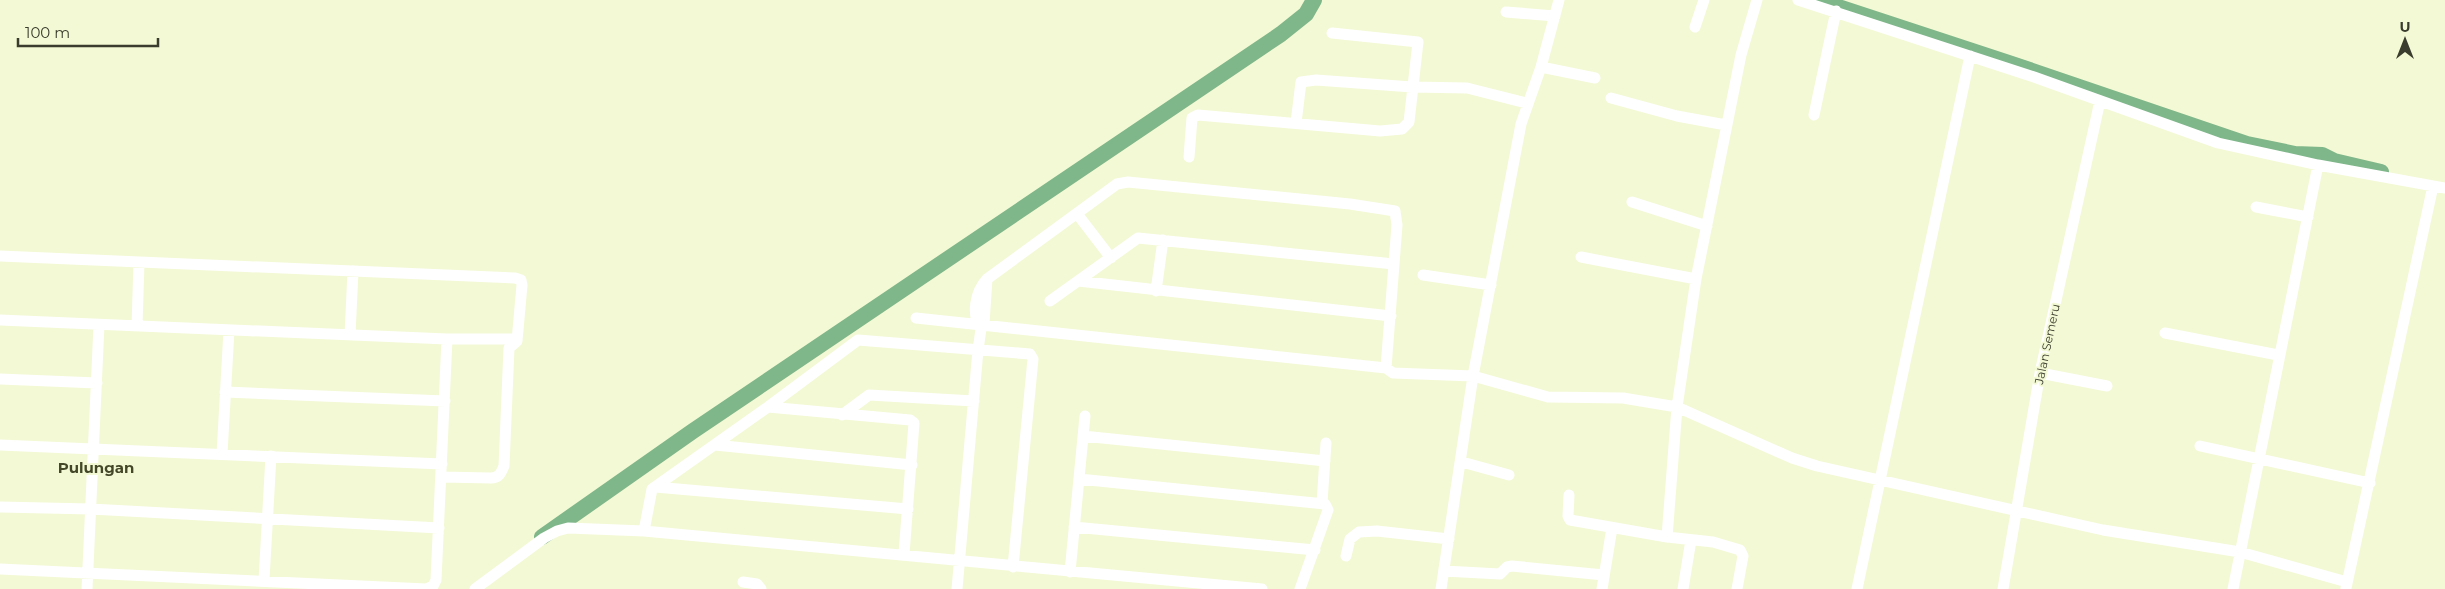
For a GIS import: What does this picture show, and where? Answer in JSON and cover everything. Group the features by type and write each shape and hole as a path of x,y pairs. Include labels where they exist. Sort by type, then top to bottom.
{"street":[{"path":"1441,589 1473,382 1520,124 1526,103 1541,67 1559,0"},
{"path":"1695,27 1704,0"},
{"path":"1667,537 1676,412 1696,279 1741,55 1757,0"},
{"path":"1798,0 1970,56 2218,143 2318,165 2445,188"},
{"path":"1814,115 1836,11"},
{"path":"1506,12 1555,16"},
{"path":"1189,158 1192,118 1198,115 1380,131 1402,129 1409,122 1418,42 1332,32"},
{"path":"1857,589 1970,56"},
{"path":"1541,67 1595,78"},
{"path":"1296,123 1302,82 1316,80 1412,87 1467,88 1526,103"},
{"path":"1611,98 1677,116 1726,125"},
{"name":"Jalan Semeru","path":"2003,589 2040,373 2100,101"},
{"path":"2233,589 2278,355 2318,165"},
{"path":"957,589 980,334 987,280 1117,184 1128,182 1391,209 1395,211 1397,216 1386,368"},
{"path":"644,531 651,492 655,487 858,340 980,334 1386,368 1393,373 1473,382 1548,398 1623,398 1676,412 1792,458 1878,485 2015,516 2240,552 2346,585 2370,483 2433,186"},
{"path":"1632,202 1708,226"},
{"path":"2256,207 2308,218"},
{"path":"1078,214 1111,258"},
{"path":"1050,301 1136,238 1394,264"},
{"path":"1156,291 1163,240"},
{"path":"0,256 515,278 521,280 517,339 509,348 504,466 499,476 491,478 441,477"},
{"path":"1581,257 1696,279"},
{"path":"137,326 139,262"},
{"path":"350,335 353,271"},
{"path":"1423,275 1491,285"},
{"path":"1078,282 1391,316"},
{"path":"916,318 980,334 1030,354 1033,359 1013,567"},
{"path":"0,320 447,339 517,339"},
{"path":"87,589 95,448 99,325"},
{"path":"222,454 229,330"},
{"path":"2165,334 2278,355"},
{"path":"0,569 426,589 433,586 436,580 439,528 447,339"},
{"path":"2040,373 2107,386"},
{"path":"0,379 97,383"},
{"path":"225,392 445,401"},
{"path":"842,415 869,395 974,402"},
{"path":"768,407 910,420 914,423 904,554"},
{"path":"1070,572 1085,416"},
{"path":"1083,436 1325,461"},
{"path":"1322,503 1326,443"},
{"path":"0,445 442,464"},
{"path":"715,445 912,465"},
{"path":"2200,446 2370,483"},
{"path":"264,580 271,456"},
{"path":"1462,462 1509,475"},
{"path":"1079,479 1322,503 1328,506 1328,510 1300,589"},
{"path":"655,487 908,509"},
{"path":"1569,495 1568,516 1570,520 1732,546 1740,550 1743,556 1737,589"},
{"path":"0,507 91,509 439,528"},
{"path":"1074,527 1315,550"},
{"path":"475,589 556,531 568,528 644,531 1262,589"},
{"path":"1602,589 1612,528"},
{"path":"1346,556 1350,539 1354,534 1367,530 1449,539"},
{"path":"1684,589 1691,540"},
{"path":"1444,572 1500,574 1507,567 1512,566 1604,575"},
{"path":"743,582 756,584 761,589"}],"waterway":[{"path":"542,537 693,431 1281,34 1306,14 1314,0"},
{"path":"1817,0 2247,144 2295,154 2322,155 2334,161 2381,172"}],"district":[{"name":"Pulungan","path":"96,467"}]}
